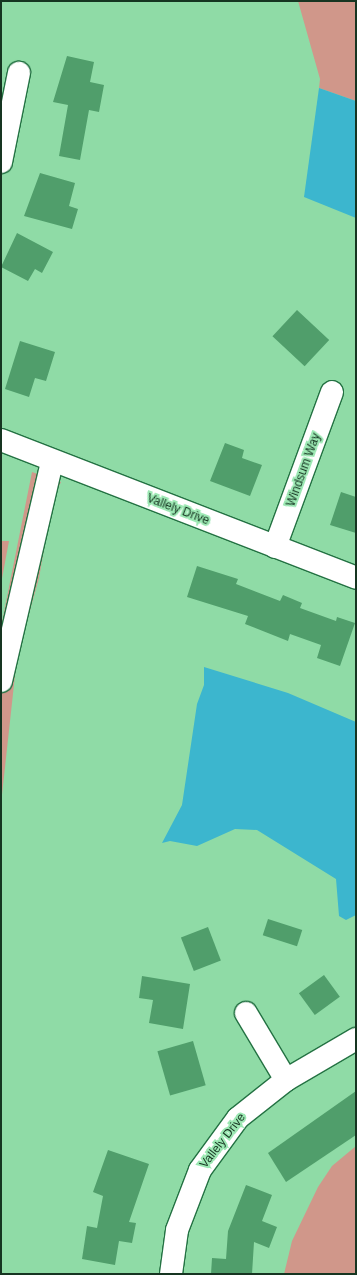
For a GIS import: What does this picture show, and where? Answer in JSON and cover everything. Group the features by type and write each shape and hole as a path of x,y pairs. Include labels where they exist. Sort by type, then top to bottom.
{"street":[{"path":"1,162 18,73"},
{"name":"Windsum Way","path":"275,547 332,392"},
{"name":"Vallely Drive","path":"1,440 52,462 356,578"},
{"path":"1,681 52,462"},
{"path":"246,1012 286,1080"},
{"name":"Vallely Drive","path":"172,1274 177,1230 200,1170 238,1118 286,1080 356,1039"}],"shaded area":[{"path":"298,1 356,1 356,101 319,88 320,79"},
{"path":"32,472 61,482 53,498 39,578 17,657 1,804 1,627"},
{"path":"1,541 9,541 1,584"},
{"path":"356,1146 356,1274 284,1274 292,1241 318,1187 332,1166"}],"water":[{"path":"319,88 356,101 356,218 304,197"},
{"path":"204,667 288,693 356,722 356,915 346,920 339,916 336,879 257,830 235,829 197,846 170,841 162,843 182,805 197,704 204,685"}],"building":[{"path":"67,56 94,62 90,82 104,85 99,112 89,110 80,160 59,156 68,105 53,102"},
{"path":"40,173 75,183 69,206 78,209 72,229 24,216"},
{"path":"17,233 53,252 42,273 35,269 28,281 1,267"},
{"path":"297,310 329,340 305,366 272,336"},
{"path":"20,341 55,352 46,381 35,378 29,397 5,389"},
{"path":"225,443 244,450 242,458 262,465 250,496 210,481"},
{"path":"341,492 356,497 356,533 330,525"},
{"path":"197,566 238,579 236,584 280,601 283,595 302,603 300,608 336,621 337,617 355,623 340,666 317,658 321,645 290,634 288,641 245,624 248,616 187,597"},
{"path":"268,919 302,930 297,946 263,935"},
{"path":"208,927 221,961 194,971 181,937"},
{"path":"324,975 340,997 315,1015 299,993"},
{"path":"142,976 190,984 183,1029 149,1023 153,1000 139,998"},
{"path":"193,1041 206,1085 170,1095 157,1051"},
{"path":"356,1091 356,1135 286,1182 268,1153"},
{"path":"108,1150 149,1164 129,1222 136,1223 132,1243 119,1241 115,1265 82,1259 87,1226 97,1228 103,1196 93,1192"},
{"path":"246,1185 272,1195 262,1221 277,1227 269,1248 254,1242 252,1274 211,1274 212,1258 226,1259 228,1231"}]}
